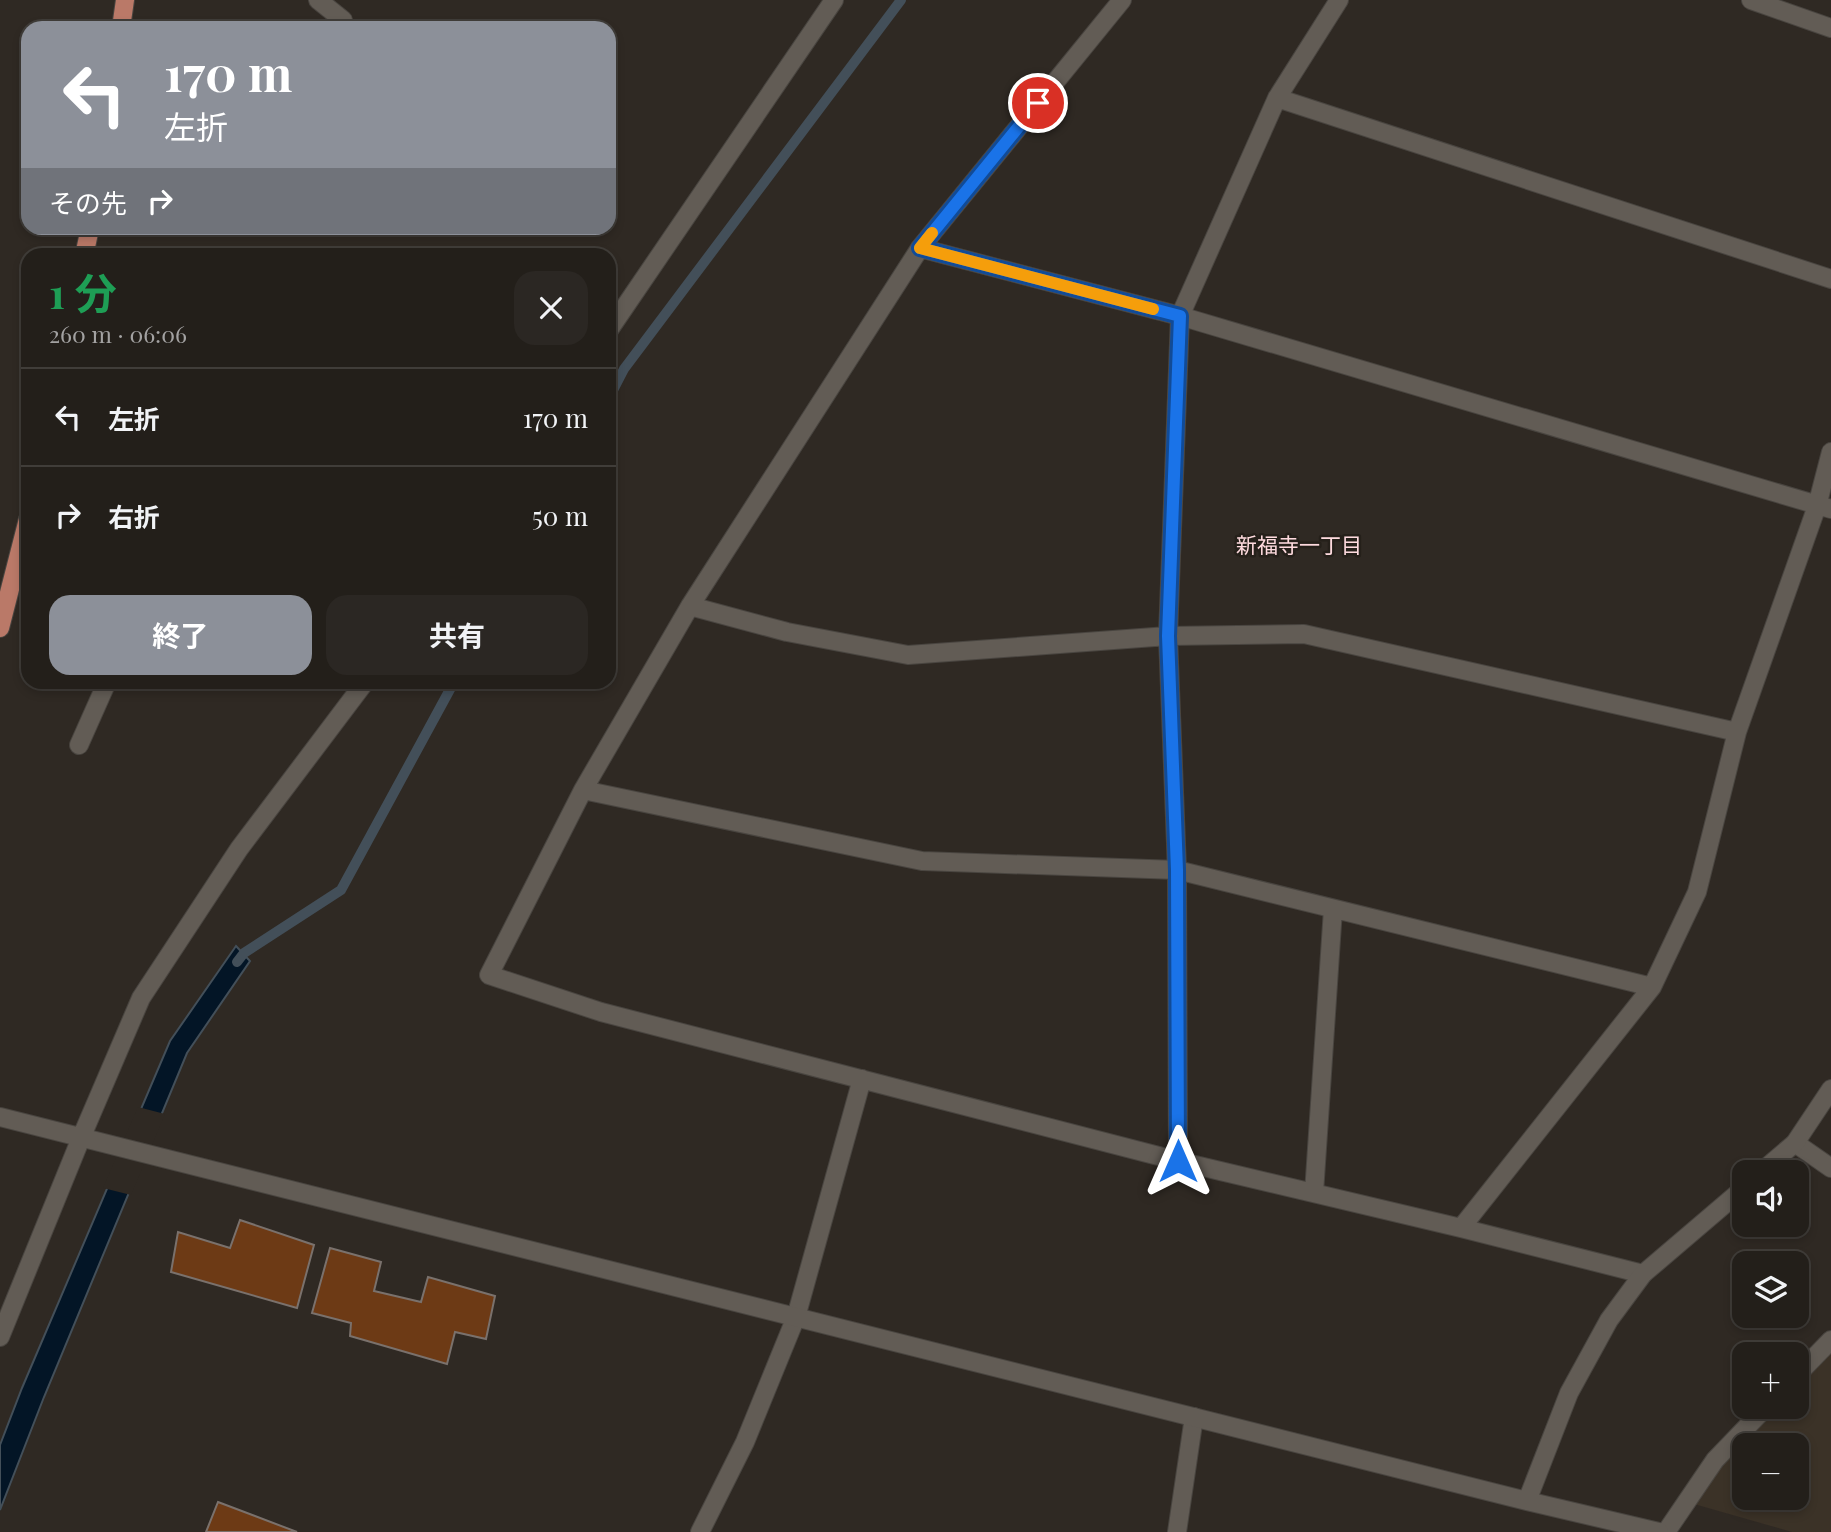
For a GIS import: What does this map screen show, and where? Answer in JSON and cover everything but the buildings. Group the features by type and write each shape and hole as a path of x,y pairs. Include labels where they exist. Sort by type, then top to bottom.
{"main road":[{"path":"122,21 125,0"},
{"path":"0,628 21,546"}],"street":[{"path":"318,0 343,20"},
{"path":"616,320 834,0"},
{"path":"1122,0 920,248 690,606 583,790 489,975 601,1012 1178,1161 1643,1274"},
{"path":"1178,1161 1177,870 1168,636 1180,316 1277,99 1339,0"},
{"path":"1751,0 1831,28"},
{"path":"1277,99 1831,278"},
{"path":"920,248 1180,316 1824,507"},
{"path":"1461,1228 1652,987 1697,892 1737,732 1824,507 1831,452"},
{"path":"690,606 787,632 908,655 1168,636 1304,634 1737,732"},
{"path":"79,745 104,689"},
{"path":"0,1337 141,998 239,849 360,689"},
{"path":"583,790 922,861 1177,870 1652,987"},
{"path":"1314,1194 1333,909"},
{"path":"700,1532 744,1442 796,1317 862,1079"},
{"path":"1775,1160 1795,1143 1831,1089"},
{"path":"0,1117 1659,1532"},
{"path":"1795,1143 1831,1168"},
{"path":"1527,1501 1569,1393 1609,1320 1643,1274 1732,1198"},
{"path":"1809,1363 1831,1340"},
{"path":"1177,1532 1194,1417"},
{"path":"1666,1532 1715,1460 1754,1419"}],"shaded area":[{"path":"1831,1340 1831,1532 1792,1532 1687,1502 1732,1451 1732,1510 1809,1510 1809,1433 1748,1433 1760,1419 1809,1419 1809,1365"}],"water":[{"path":"236,946 250,961 187,1053 0,1510 0,1445 22,1388 170,1041"}],"pier":[{"path":"138,1107 165,1114 131,1195 103,1188"}],"waterway":[{"path":"616,384 624,369 901,0"},
{"path":"237,962 244,953 341,890 450,689"}],"slow traffic":[{"path":"932,233 920,248 1153,309"}],"district":[{"name":"新福寺一丁目","path":"1299,544"}],"route":[{"path":"1038,103 920,248 1180,316 1168,636 1177,870 1178,1161"}]}
